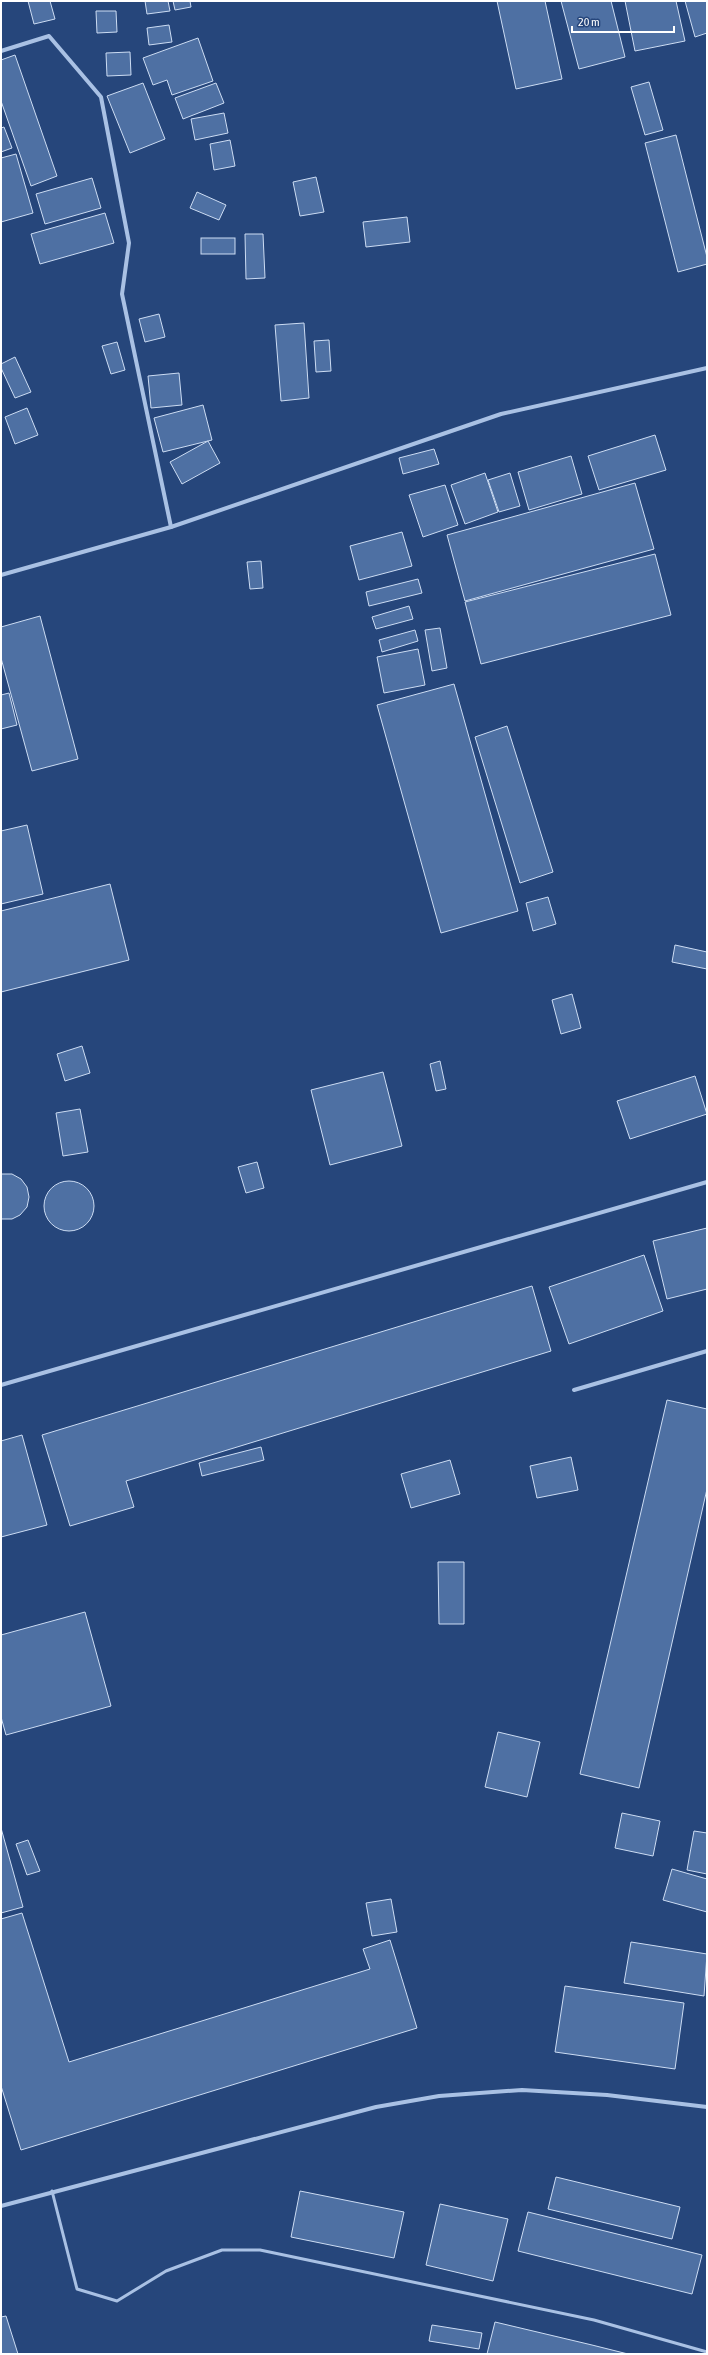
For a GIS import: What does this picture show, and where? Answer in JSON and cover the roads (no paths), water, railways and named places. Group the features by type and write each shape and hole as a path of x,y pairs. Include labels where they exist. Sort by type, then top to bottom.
{"street":[{"path":"1,51 48,36 101,97 129,243 122,294 171,527"},
{"path":"1,575 171,527 501,414 707,368"},
{"path":"1,1385 707,1182"},
{"path":"574,1390 707,1351"},
{"path":"1,2206 52,2191 376,2107 439,2096 522,2090 607,2095 707,2107"}],"lane":[{"path":"52,2191 76,2289 117,2301 166,2271 222,2250 260,2250 594,2320 707,2352"}]}
